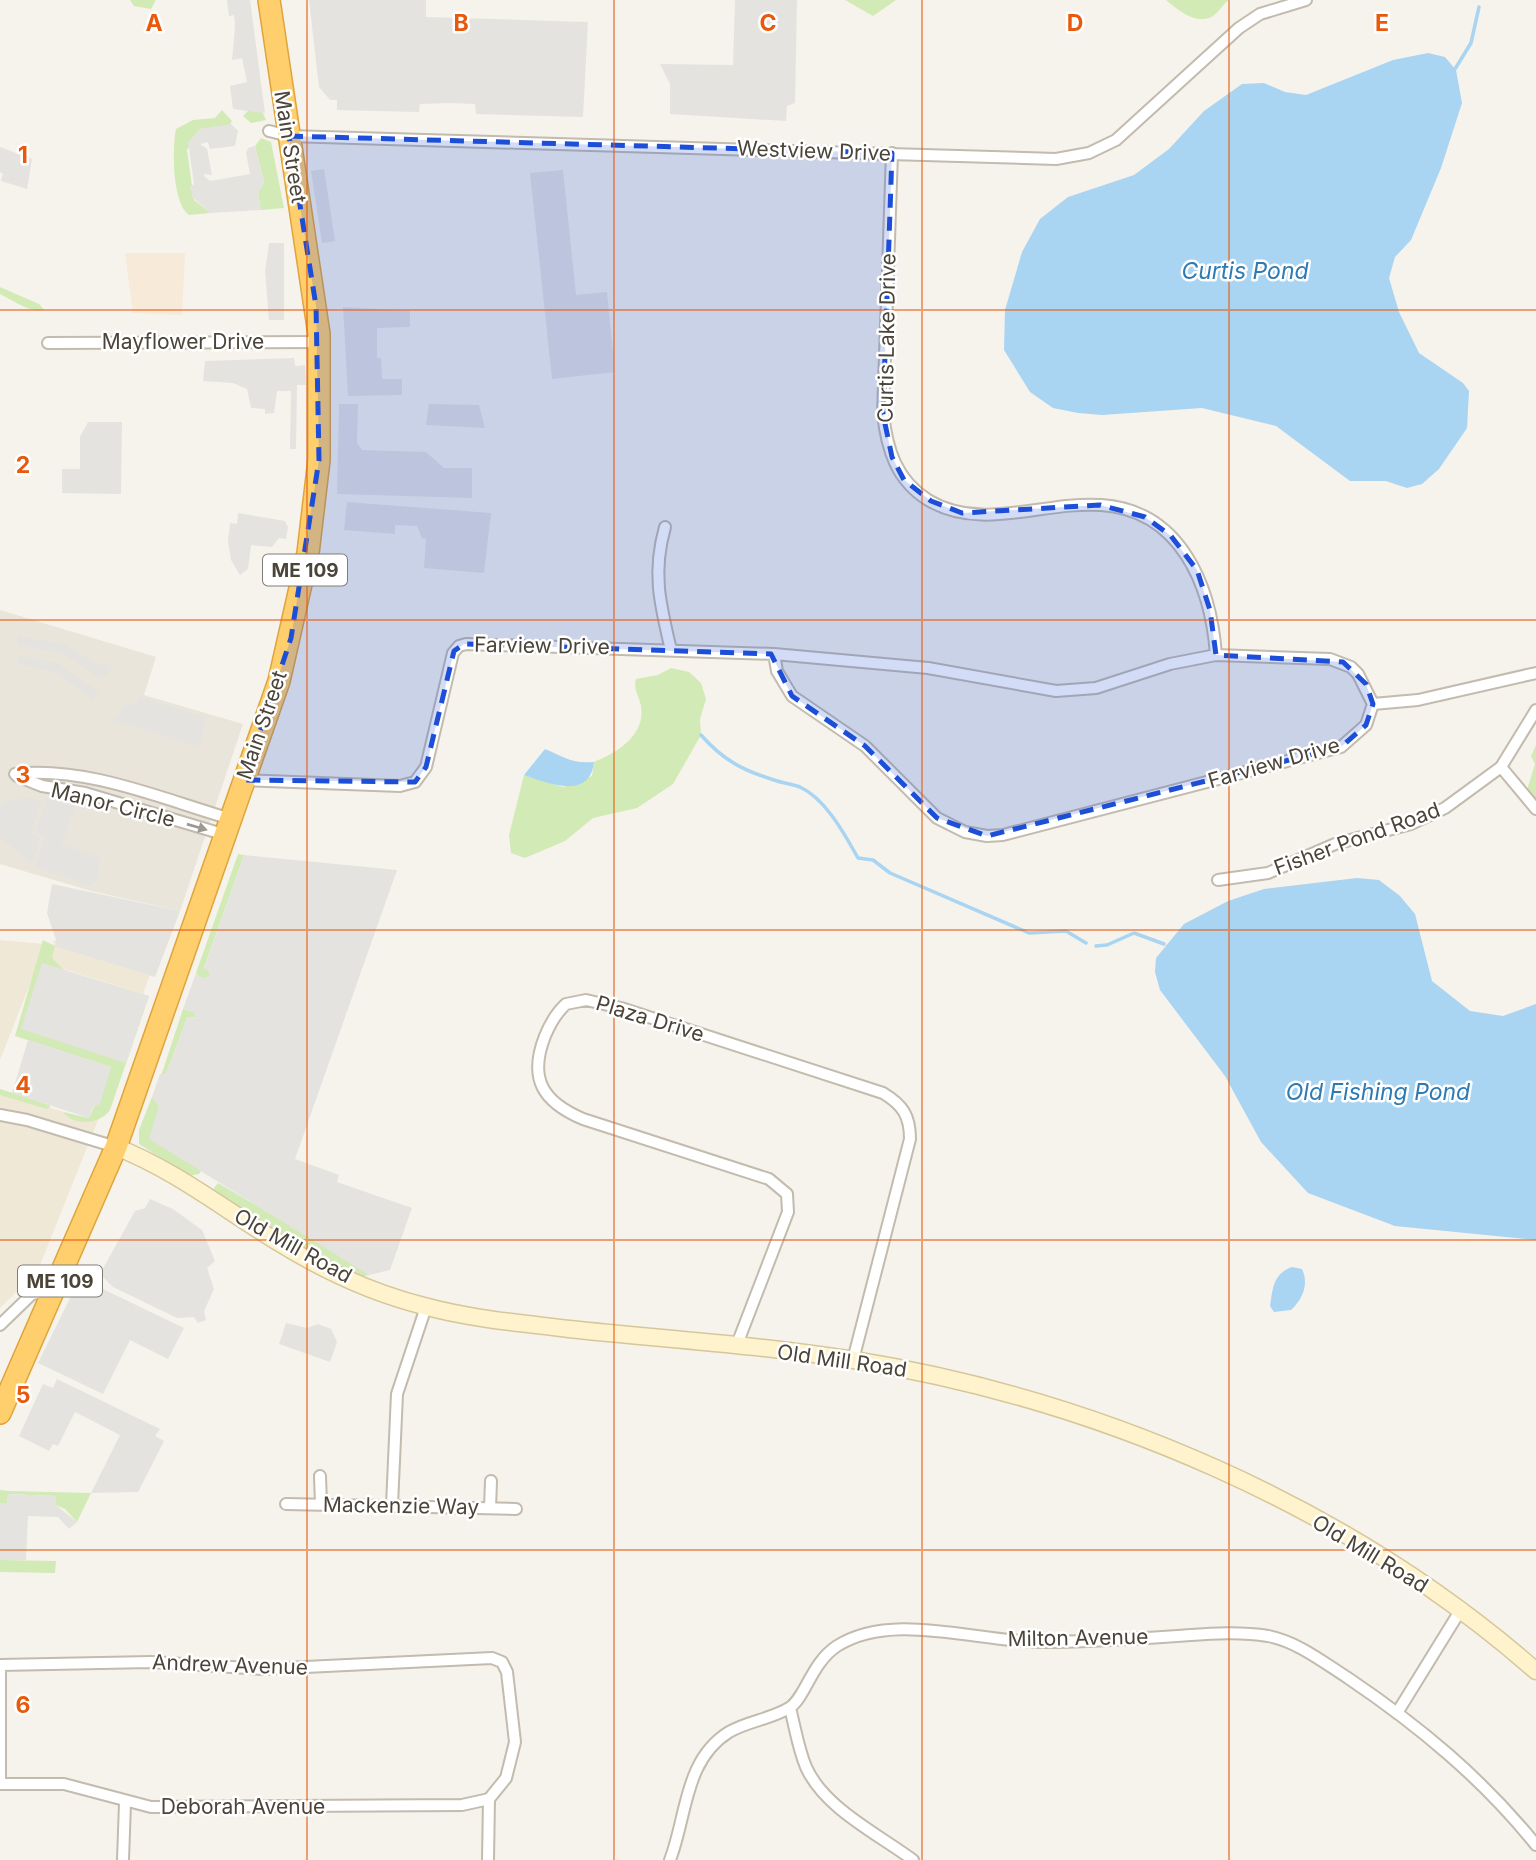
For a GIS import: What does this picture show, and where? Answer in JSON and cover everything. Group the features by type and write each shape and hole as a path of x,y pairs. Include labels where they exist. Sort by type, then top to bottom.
{"highway":[{"name":"Main Street","path":"0,1413 56,1290 116,1147 279,681 308,554 319,460 319,342 313,280 279,133 269,0"}],"street":[{"name":"Westview Drive","path":"279,133 1056,159 1098,150 1138,123 1239,28 1260,14 1306,0"},
{"name":"Curtis Lake Drive","path":"892,153 883,414 889,446 902,477 931,501 962,513 992,515 1100,505 1123,508 1145,517 1171,536 1197,570 1210,610 1216,655"},
{"name":"Mayflower Drive","path":"48,343 319,342"},
{"path":"665,527 657,554 656,579 671,650"},
{"name":"Farview Drive","path":"244,779 400,786 415,782 426,767 453,653 464,644 774,654 928,668 1056,691 1096,688 1170,664 1216,655 1316,657 1343,662 1359,674 1373,704 1366,725 1341,747 1003,835 984,836 965,832 937,818 865,746 792,696 777,671 774,654"},
{"path":"1373,704 1418,700 1536,673"},
{"name":"Fisher Pond Road","path":"1218,880 1268,873 1335,844 1412,824 1460,799 1501,767 1536,710"},
{"path":"1501,767 1536,809"},
{"name":"Manor Circle","path":"43,771 90,779 228,827 85,793 41,786 15,774 43,771"},
{"name":"Plaza Drive","path":"736,1347 788,1212 786,1194 769,1179 583,1119 554,1104 541,1084 538,1057 550,1026 566,1004 581,1000 621,1008 883,1093 902,1107 910,1126 910,1139 853,1360"},
{"path":"0,1115 27,1120 116,1147"},
{"name":"Old Mill Road","path":"116,1147 200,1191 310,1261 381,1292 426,1307 483,1318 853,1360 949,1379 1017,1398 1190,1457 1333,1529 1460,1611 1536,1671"},
{"path":"0,1325 32,1294 56,1290"},
{"path":"392,1505 397,1394 426,1307"},
{"path":"320,1476 321,1504"},
{"path":"490,1508 491,1481"},
{"name":"Mackenzie Way","path":"286,1504 516,1509"},
{"path":"1397,1713 1460,1611"},
{"name":"Milton Avenue","path":"790,1708 816,1666 834,1648 857,1635 891,1628 1039,1642 1226,1633 1271,1637 1312,1654 1397,1713 1473,1774 1536,1845"},
{"name":"Andrew Avenue","path":"0,1665 134,1662 264,1669 486,1657 502,1662 509,1682 515,1742 506,1778 489,1799"},
{"path":"0,1665 0,1784"},
{"path":"670,1860 690,1785 706,1754 731,1731 790,1708 805,1766 815,1783 843,1809 913,1860"},
{"name":"Deborah Avenue","path":"0,1784 64,1784 125,1803 151,1807 472,1804 489,1799"},
{"path":"488,1860 489,1799"},
{"path":"123,1860 125,1803"}],"highlighted area":[{"path":"289,136 892,153 883,414 892,457 904,480 931,501 962,513 1100,505 1145,517 1171,536 1197,570 1210,610 1216,655 1343,662 1366,684 1373,704 1366,725 1341,747 987,836 937,818 865,746 792,696 771,654 464,644 454,651 426,767 415,782 244,780 291,638 319,460 316,306"}],"shaded area":[{"path":"227,0 250,0 265,113 233,109 230,86 247,82 242,58 232,60 235,26 234,15 229,16"},
{"path":"309,0 426,0 426,17 588,22 583,117 476,114 475,104 450,103 420,104 419,112 337,110 337,100 330,100 319,87"},
{"path":"735,0 797,0 795,103 787,106 786,121 670,114 670,84 660,64 733,65"},
{"path":"231,124 238,131 235,146 210,149 208,142 200,144 207,149 212,175 204,176 210,181 250,174 246,153 248,148 255,146 264,182 258,194 261,210 210,213 191,196 193,192 189,187 194,184 188,142 200,129"},
{"path":"0,147 32,159 27,189 1,181 3,174 0,172"},
{"path":"324,169 335,241 322,243 311,171"},
{"path":"563,170 576,295 607,292 615,372 552,379 530,173"},
{"path":"269,243 284,243 284,320 269,320 265,271"},
{"path":"125,253 185,253 182,315 133,313"},
{"path":"343,307 410,311 410,327 377,328 377,358 381,358 382,379 402,379 402,395 348,396"},
{"path":"294,358 295,366 305,365 306,385 297,385 296,449 290,449 291,391 277,391 274,413 265,414 265,409 251,408 247,389 233,383 203,381 205,361"},
{"path":"339,404 358,404 357,443 362,450 426,452 444,468 472,468 472,498 337,494"},
{"path":"429,404 479,405 485,428 426,425"},
{"path":"88,422 122,422 121,494 62,493 62,469 80,469 80,437"},
{"path":"347,502 491,513 484,573 424,568 426,539 422,538 417,526 395,525 395,534 344,530"},
{"path":"238,513 285,521 288,527 286,539 279,538 272,547 251,545 248,569 240,575 231,560 228,542 230,523 237,524"},
{"path":"0,610 156,657 144,695 243,724 180,911 91,891 0,864"},
{"path":"18,636 64,644 100,666 104,663 111,669 102,679 63,654 18,645"},
{"path":"18,655 59,664 100,693 93,700 58,673 18,664"},
{"path":"139,696 205,717 202,739 196,746 114,721 127,702 136,705"},
{"path":"49,793 77,800 62,844 100,858 98,878 90,886 35,867 44,837 35,833"},
{"path":"29,798 42,802 31,833 41,837 32,864 0,837 0,806 4,801"},
{"path":"244,855 397,870 295,1159 339,1175 337,1182 412,1208 390,1270 369,1275 149,1139 159,1106 152,1097 160,1074 166,1074 187,1018 196,1017 194,1012 183,1009 196,973 203,979 210,976 209,971 204,969"},
{"path":"52,884 180,911 155,977 55,946 56,940 47,913"},
{"path":"0,940 55,945 53,940 151,971 143,994 39,961 0,1060"},
{"path":"42,963 149,996 126,1063 21,1029"},
{"path":"28,1040 111,1067 100,1104 93,1107 89,1118 12,1093"},
{"path":"0,1092 89,1120 100,1115 38,1270 0,1308"},
{"path":"150,1199 173,1209 202,1230 215,1261 207,1268 214,1289 204,1311 206,1320 198,1323 194,1317 177,1318 113,1287 100,1274 135,1211 145,1208"},
{"path":"80,1278 184,1328 168,1359 130,1340 103,1394 38,1363"},
{"path":"286,1323 307,1328 318,1324 331,1329 337,1342 330,1362 279,1344"},
{"path":"57,1379 160,1429 155,1436 164,1441 138,1492 91,1493 120,1435 75,1412 58,1446 53,1444 49,1451 19,1436 43,1384 53,1388"},
{"path":"8,1494 56,1496 56,1505 77,1522 69,1529 58,1517 28,1516 26,1560 0,1560 0,1503 7,1503"}],"green space":[{"path":"130,0 156,0 151,9 134,6"},
{"path":"845,0 896,0 873,16"},
{"path":"1166,0 1229,0 1213,16 1201,19 1188,15"},
{"path":"222,110 232,121 229,126 200,129 187,150 194,200 210,213 189,215 183,209 176,188 176,129 193,120 215,118"},
{"path":"249,110 262,111 266,120 251,123 243,116"},
{"path":"261,138 271,142 284,208 261,210 258,193 264,182 255,146"},
{"path":"0,287 39,304 44,310 27,308 0,294"},
{"path":"671,668 689,672 701,683 706,699 700,719 701,735 673,784 637,808 593,818 565,841 525,858 511,853 509,835 524,775 563,787 592,776 594,762 612,754 628,742 639,726 641,706 636,679 658,675"},
{"path":"1536,745 1536,806 1527,790 1535,764 1531,756"},
{"path":"238,854 244,855 204,968 209,971 210,976 203,979 196,973"},
{"path":"43,940 55,946 52,958 63,969 149,996 110,1110 100,1119 86,1122 73,1120 63,1112 89,1118 111,1067 15,1036"},
{"path":"183,1009 194,1012 196,1017 187,1018 166,1074 161,1076"},
{"path":"0,1089 50,1107 47,1109 0,1095"},
{"path":"152,1097 159,1106 150,1139 202,1170 199,1174 189,1176 139,1144 139,1130"},
{"path":"218,1183 368,1271 369,1275 360,1277 309,1253 215,1193 214,1188"},
{"path":"0,1490 91,1493 77,1522 65,1509 56,1505 56,1496 8,1494 7,1503 0,1503"},
{"path":"0,1560 56,1561 55,1573 0,1572"}],"water":[{"name":"Curtis Pond","path":"1428,53 1445,57 1456,70 1462,103 1441,168 1411,240 1395,257 1389,278 1399,312 1419,353 1463,383 1469,391 1467,428 1439,469 1422,484 1407,488 1386,481 1350,481 1276,426 1202,408 1102,415 1078,413 1053,408 1030,392 1004,350 1005,310 1022,252 1040,219 1068,197 1134,175 1169,149 1204,111 1242,84 1264,83 1285,92 1306,95 1393,60"},
{"path":"545,749 574,761 594,762 591,774 577,785 567,786 524,775"},
{"name":"Old Fishing Pond","path":"1357,878 1379,880 1400,896 1415,914 1432,981 1470,1011 1503,1016 1536,1004 1536,1240 1395,1226 1308,1193 1261,1142 1225,1076 1160,990 1155,972 1156,958 1184,924 1228,901 1264,889"},
{"path":"1292,1267 1302,1269 1305,1286 1302,1296 1291,1310 1274,1312 1270,1306 1275,1282"}],"waterway":[{"path":"1455,69 1471,43 1479,7"},
{"path":"701,735 725,758 763,776 800,787 818,800 834,818 858,858 873,860 890,873 1029,933 1066,931 1086,943"},
{"path":"1096,946 1107,945 1134,933 1164,944"}]}
